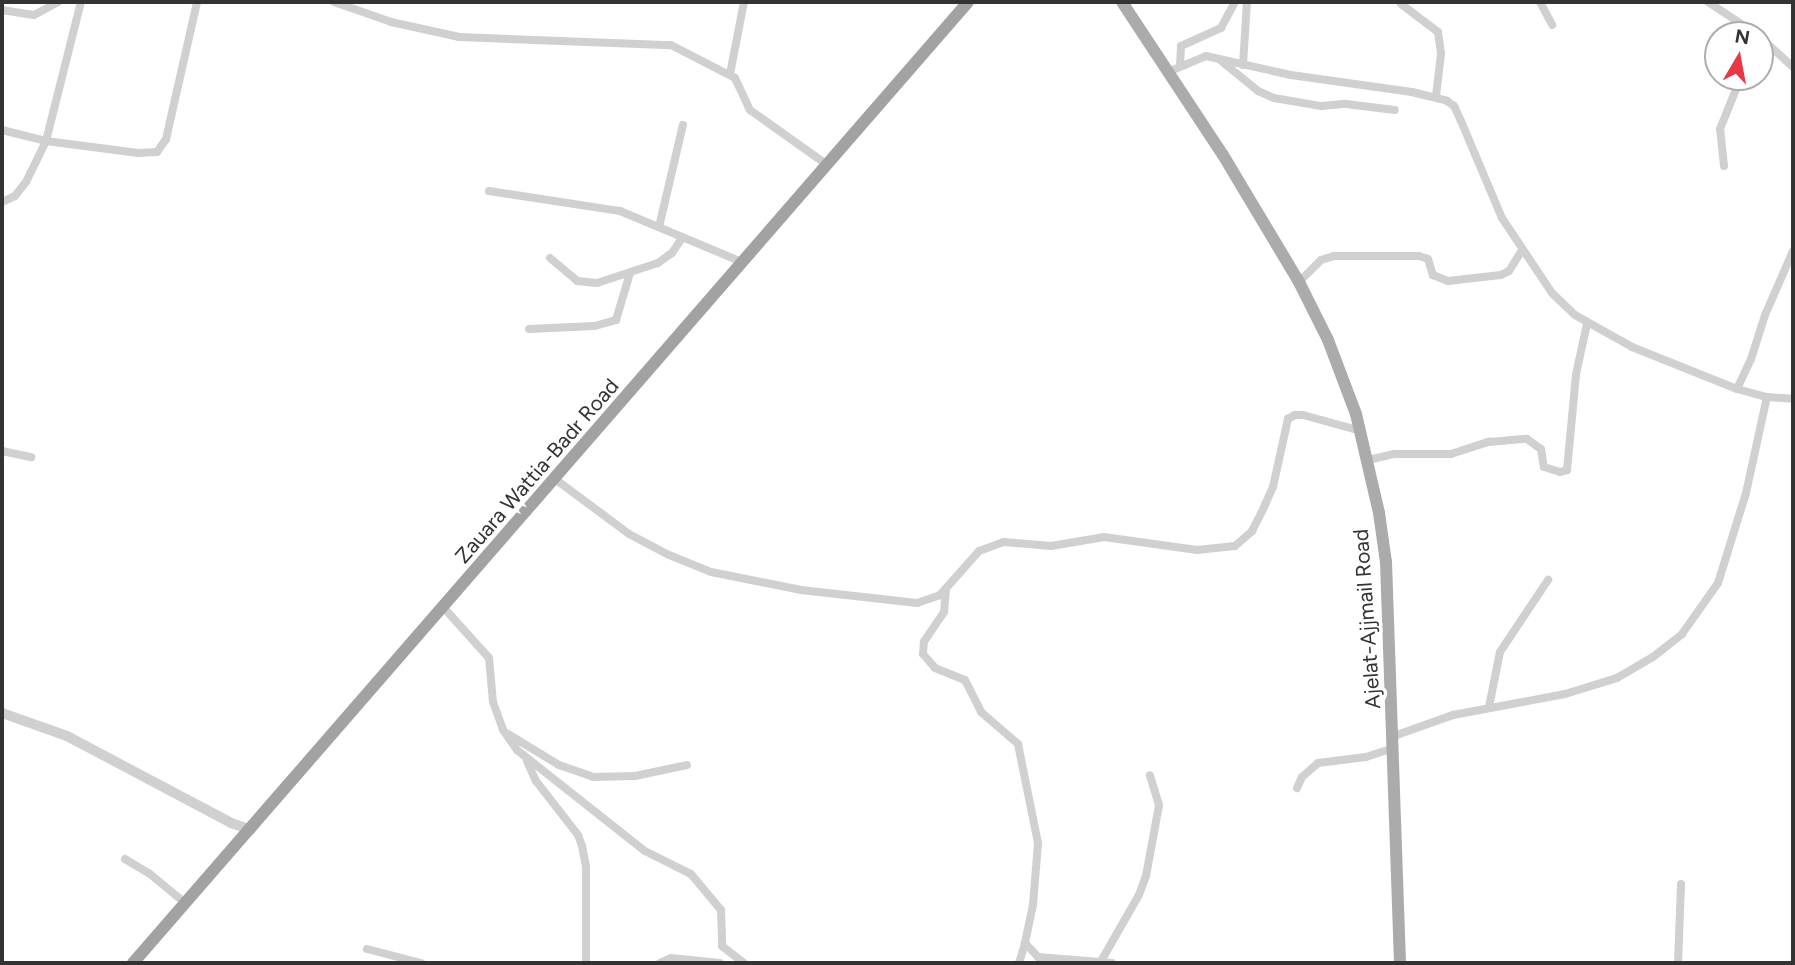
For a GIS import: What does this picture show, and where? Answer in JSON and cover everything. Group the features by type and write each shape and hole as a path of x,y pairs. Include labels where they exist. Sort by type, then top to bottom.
{"highway":[{"name":"Zauara Wattia-Badr Road","path":"133,963 968,2"}],"main road":[{"name":"Ajelat-Ajjmail Road","path":"1122,2 1223,155 1299,282 1332,349 1361,431 1385,562 1394,742 1400,963"}],"street":[{"path":"2,10 34,15 58,2"},
{"path":"2,202 15,196 26,182 46,141 82,2"},
{"path":"2,130 46,141 145,153 160,150 166,139 197,2"},
{"path":"334,2 391,22 459,37 671,45 730,74 739,82 750,110 827,164"},
{"path":"730,74 744,2"},
{"path":"1180,66 1181,46 1221,27 1235,2"},
{"path":"1243,65 1247,2"},
{"path":"1540,2 1552,25"},
{"path":"1708,2 1736,21"},
{"path":"1401,4 1438,32 1441,54 1436,96"},
{"path":"1774,50 1793,67"},
{"path":"1168,72 1201,57 1218,58 1345,84 1436,96 1454,107 1494,204 1522,250 1552,293 1587,324 1632,347 1737,389 1767,397 1793,399"},
{"path":"1218,58 1258,92 1275,98 1321,106 1346,104 1395,110"},
{"path":"1345,84 1346,104"},
{"path":"1724,166 1720,129 1735,91"},
{"path":"659,227 683,125"},
{"path":"489,191 603,207 743,262"},
{"path":"550,257 568,276 586,283 607,281 666,258 682,239"},
{"path":"1299,282 1321,260 1334,256 1419,256 1428,259 1433,275 1448,281 1501,275 1509,271 1522,250"},
{"path":"1737,389 1793,251"},
{"path":"529,328 596,326 616,320 630,273"},
{"path":"1368,460 1394,454 1451,454 1489,442 1527,439 1541,450 1544,467 1560,472 1567,470 1576,374 1587,324"},
{"path":"1297,788 1303,776 1318,763 1366,757 1453,715 1565,694 1617,678 1653,657 1682,634 1718,583 1746,493 1767,397"},
{"path":"555,479 629,534 692,565 732,578 887,602 927,601 946,589 979,551 1004,542 1051,546 1104,537 1197,550 1235,546 1252,531 1273,487 1288,419 1303,415 1361,431"},
{"path":"2,451 31,457"},
{"path":"1489,707 1500,652 1548,580"},
{"path":"946,589 944,612 924,642 923,654 935,668 965,680 981,712 1018,744 1038,843 1033,905 1021,963"},
{"path":"444,608 489,658 493,702 503,730 526,759 536,781 578,835 582,846 586,888 586,963"},
{"path":"2,713 68,736 231,823 251,830"},
{"path":"503,730 559,765 593,777 635,776 687,765"},
{"path":"526,759 652,856 691,874 720,910 720,963 671,958 660,963"},
{"path":"1101,963 1145,882 1159,805 1150,775"},
{"path":"125,859 150,874 185,903"},
{"path":"1678,963 1681,884"},
{"path":"1025,943 1038,957"},
{"path":"722,946 744,963"},
{"path":"367,949 421,963"},
{"path":"1021,963 1038,957 1112,963"}]}
